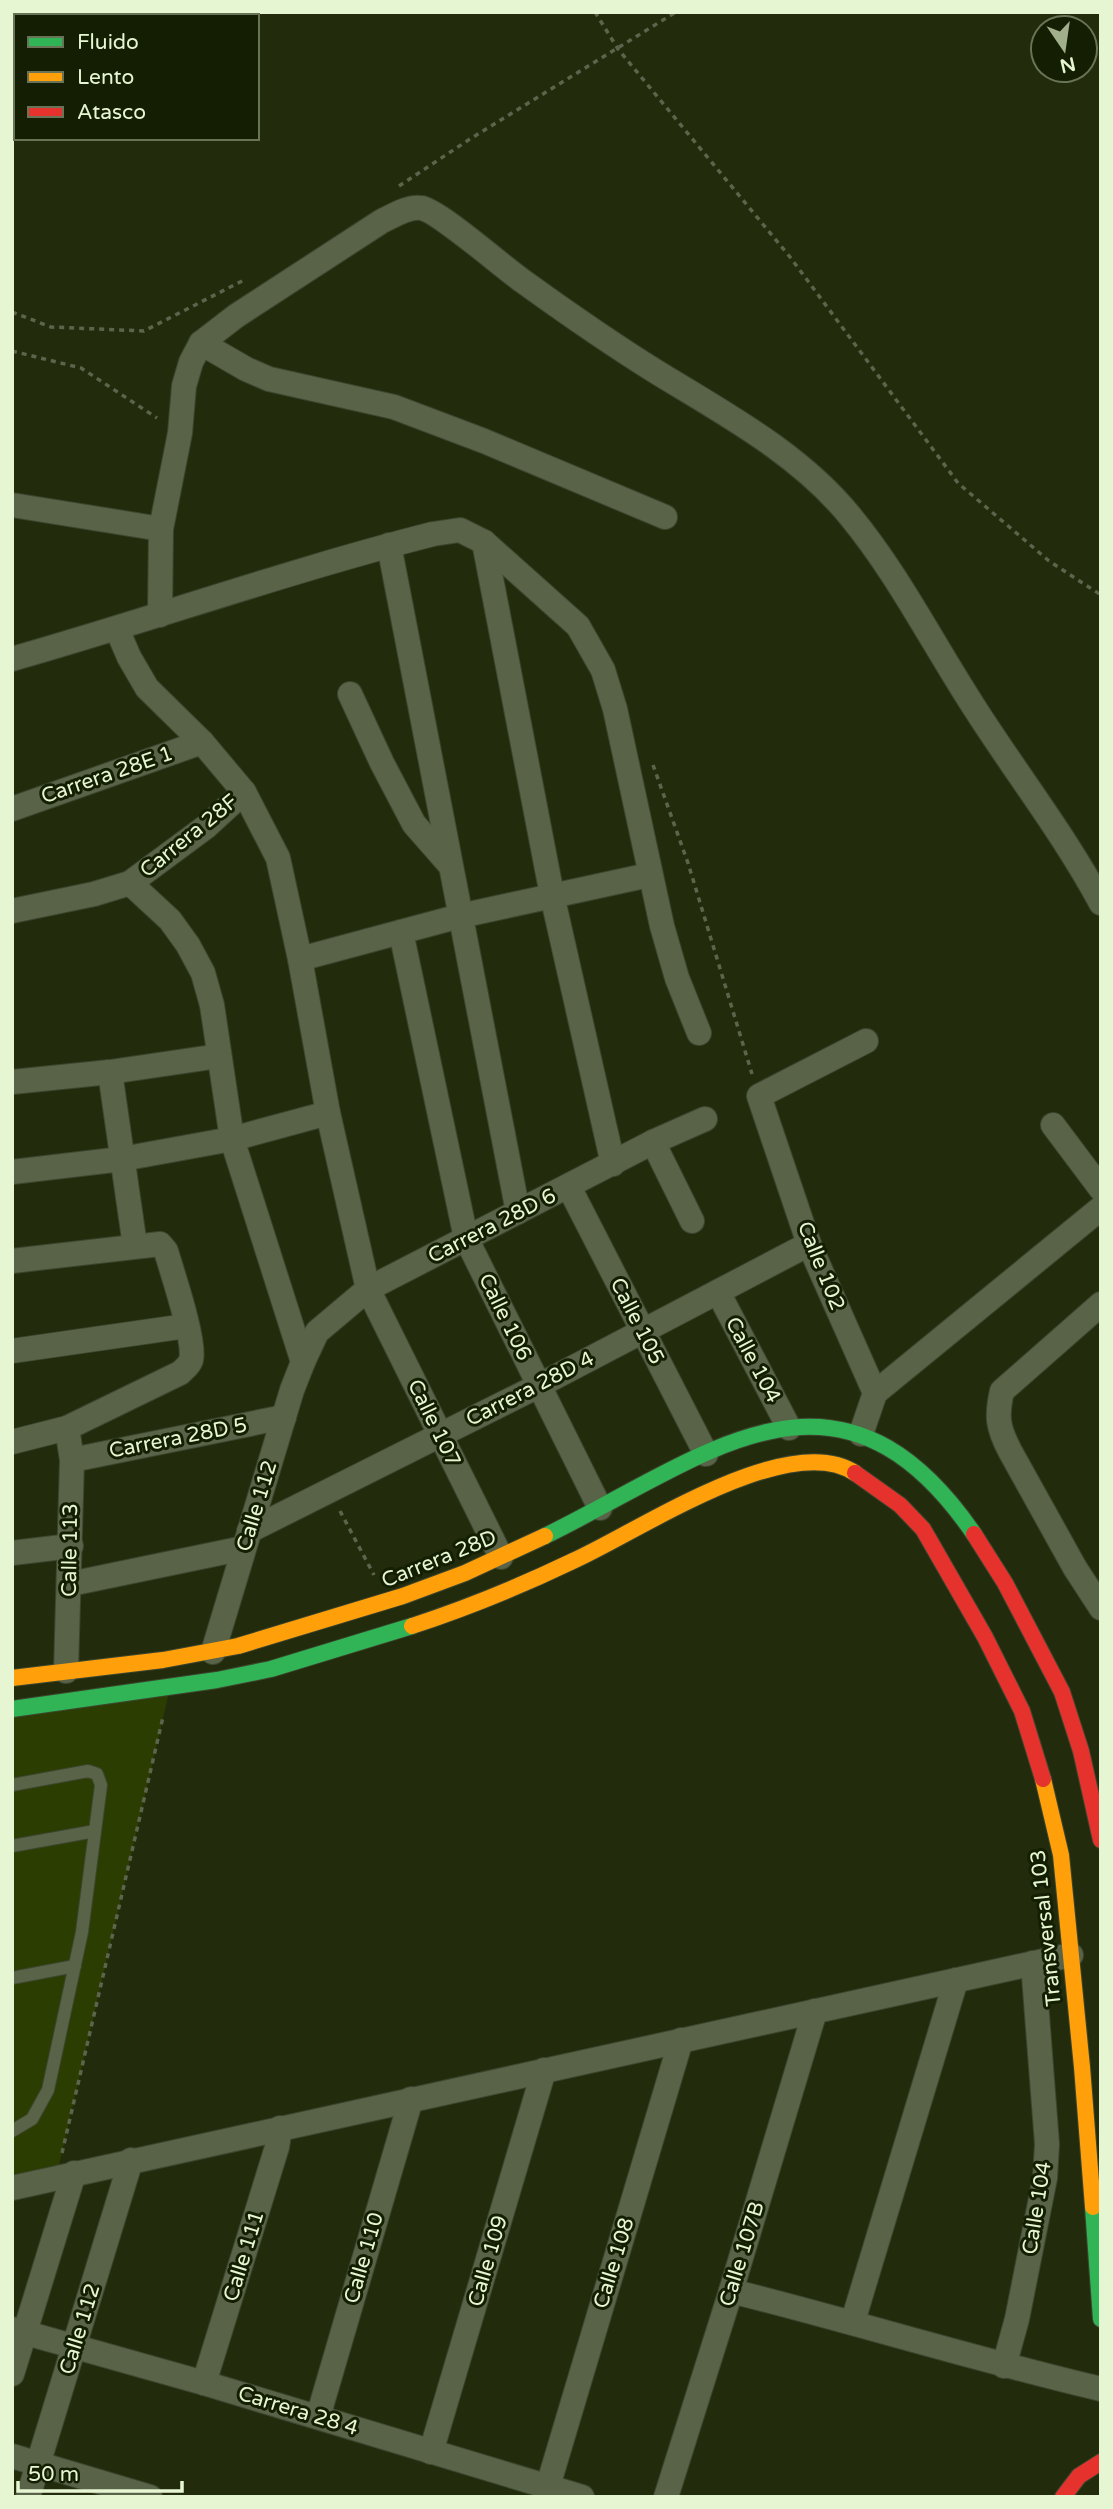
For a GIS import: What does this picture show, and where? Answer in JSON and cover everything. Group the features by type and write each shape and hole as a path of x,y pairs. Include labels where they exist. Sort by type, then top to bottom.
{"street":[{"path":"160,615 161,529 180,433 184,386 191,362 201,343 236,316 382,221 403,211 422,208 439,216 520,279 609,342 770,443 815,480 849,515 878,554 975,709 1030,787 1101,903"},
{"path":"201,343 246,369 270,379 394,407 484,441 665,517"},
{"path":"12,505 161,529"},
{"path":"12,659 389,545 460,530 484,542 578,626 603,670 615,709 649,875 677,978 699,1033"},
{"path":"484,542 552,895 613,1164"},
{"path":"389,545 518,1212"},
{"name":"Calle 107","path":"117,629 147,688 202,742 244,792 278,858 300,959 328,1113 368,1289 501,1557"},
{"path":"350,694 414,824 451,866"},
{"name":"Carrera 28E 1","path":"12,808 202,742"},
{"name":"Carrera 28F","path":"12,911 94,894 130,883 206,826 244,792"},
{"path":"300,959 460,916 649,875"},
{"path":"130,883 170,920 198,963 212,1005 232,1139 303,1362"},
{"name":"Calle 106","path":"401,932 466,1238 600,1508"},
{"path":"758,1096 866,1041"},
{"path":"12,1083 219,1056"},
{"path":"110,1072 135,1246"},
{"name":"Calle 102","path":"758,1096 809,1244 875,1393"},
{"path":"12,1172 122,1159 232,1139 328,1113"},
{"name":"Carrera 28D 6","path":"303,1362 317,1332 368,1289 653,1142 705,1119"},
{"path":"1054,1125 1101,1189"},
{"path":"653,1142 692,1221"},
{"name":"Calle 105","path":"569,1187 706,1454"},
{"path":"1101,1208 875,1393 861,1434 900,1454 923,1474 951,1504 1010,1593 1063,1695 1086,1764 1101,1840"},
{"name":"Carrera 28D 4","path":"70,1584 246,1540 330,1490 538,1386 809,1244"},
{"path":"12,1261 135,1246 164,1246 187,1326 192,1357 180,1373 67,1428 12,1442"},
{"name":"Calle 104","path":"718,1292 789,1428"},
{"path":"1101,1304 1002,1391 998,1411 1000,1432 1101,1608"},
{"path":"12,1350 187,1326"},
{"name":"Calle 112","path":"214,1652 246,1540 303,1362"},
{"name":"Carrera 28D 5","path":"72,1460 284,1417"},
{"name":"Carrera 28D","path":"12,1678 214,1652 338,1618 387,1602 501,1557 706,1454 757,1434 815,1426 861,1434"},
{"name":"Calle 113","path":"66,1671 72,1460 67,1428"},
{"name":"Transversal 103","path":"170,1688 271,1670 430,1620 576,1560 704,1494 769,1468 801,1462 831,1462 852,1471 900,1505 923,1529 985,1637 1022,1711 1041,1772 1061,1855 1101,2319"},
{"path":"12,1553 71,1546"},
{"path":"12,1709 170,1688"},
{"path":"12,2188 1071,1955"},
{"name":"Calle 104","path":"1004,2366 1017,2319 1045,2178 1047,2144 1032,1963"},
{"path":"853,2321 957,1980"},
{"name":"Calle 107B","path":"666,2497 815,2011"},
{"name":"Calle 108","path":"548,2486 681,2040"},
{"name":"Calle 109","path":"432,2452 544,2070"},
{"name":"Calle 110","path":"318,2417 411,2099"},
{"name":"Calle 111","path":"204,2383 277,2147 280,2128"},
{"name":"Calle 112","path":"28,2497 131,2160"},
{"path":"12,2374 19,2331 65,2176"},
{"path":"731,2291 853,2321 1004,2366 1101,2389"},
{"name":"Carrera 28 4","path":"19,2331 204,2383 582,2497"},
{"path":"1063,2497 1101,2446"},
{"path":"12,2456 150,2497"},
{"path":"1079,2476 1101,2462"}],"lane":[{"path":"12,1785 88,1770 97,1774 101,1785 86,1906 48,2090 32,2119 12,2131"},
{"path":"12,1846 95,1831"},
{"path":"12,1978 75,1966"}],"path":[{"path":"595,12 618,49 790,257 958,483 1049,561 1101,595"},
{"path":"392,191 470,139 676,12"},
{"path":"12,312 51,327 144,331 248,278"},
{"path":"12,351 80,368 180,433"},
{"path":"649,755 688,863 758,1096"},
{"path":"330,1490 387,1602"},
{"path":"65,2176 170,1688"}],"shaded area":[{"path":"170,1688 56,2178 12,2188 12,1709"}],"traffic: fast":[{"path":"545,1536 715,1449 768,1432 821,1427 872,1440 923,1474 974,1534"},
{"path":"12,1709 217,1680 271,1669 412,1626"},
{"path":"1093,2207 1101,2319"}],"traffic: slow":[{"path":"412,1626 535,1578 714,1489 754,1474 792,1464 827,1463 855,1473"},
{"path":"12,1678 163,1660 238,1646 403,1596 465,1573 545,1536"},
{"path":"1043,1779 1061,1855 1093,2207"}],"traffic: jam":[{"path":"855,1473 900,1505 923,1529 985,1637 1022,1711 1043,1779"},
{"path":"974,1534 1005,1583 1062,1692 1081,1751 1101,1840"},
{"path":"1063,2497 1079,2476 1101,2462"}]}
